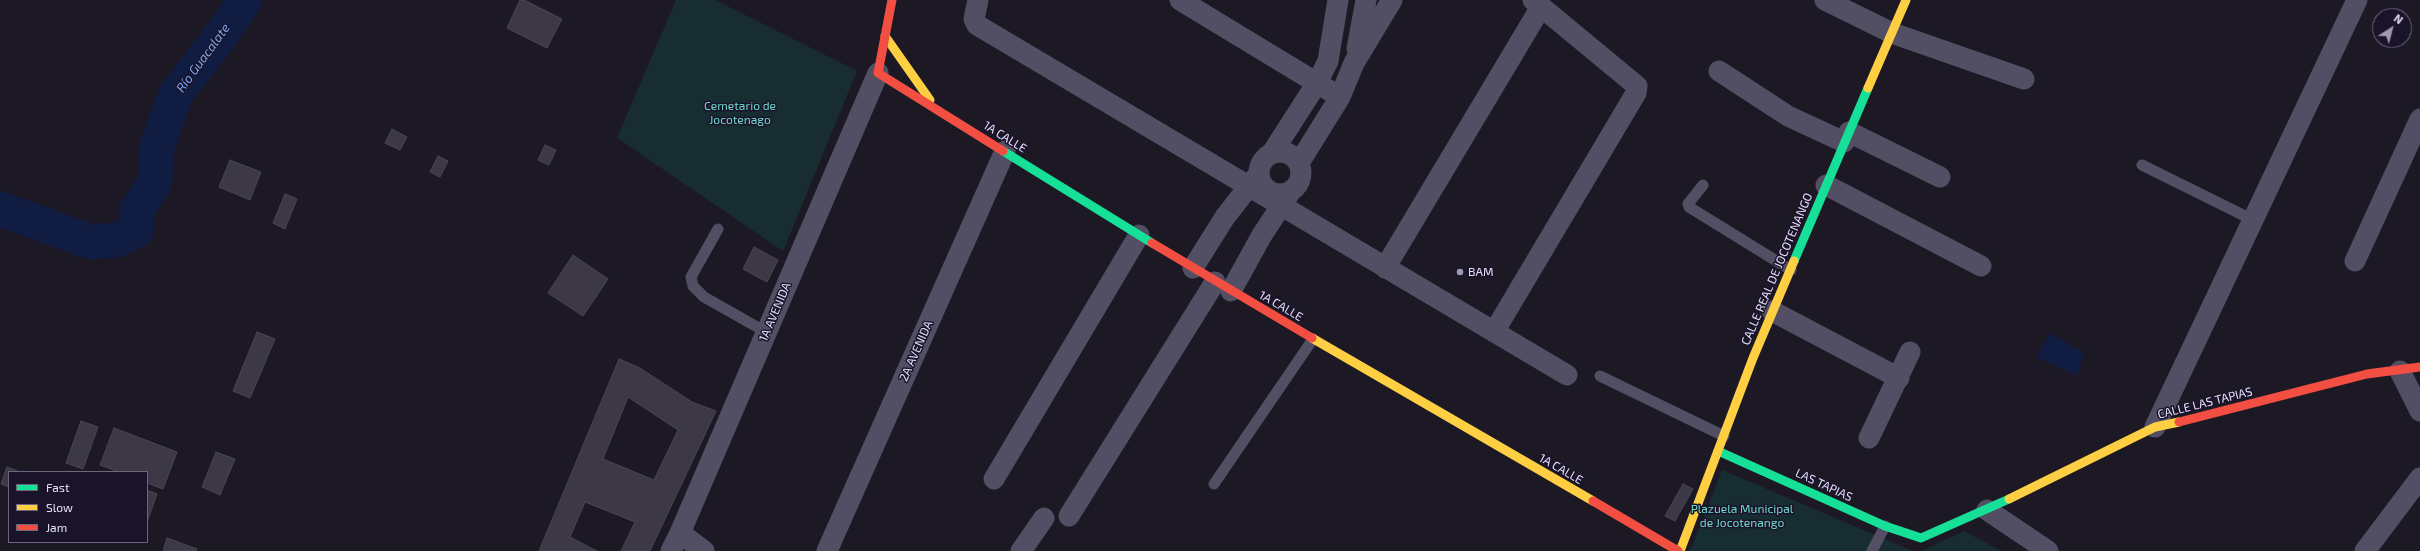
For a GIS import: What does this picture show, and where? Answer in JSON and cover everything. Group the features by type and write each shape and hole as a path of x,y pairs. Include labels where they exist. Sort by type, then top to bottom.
{"street":[{"path":"878,73 892,0"},
{"path":"978,0 974,18 977,26 1286,198 1385,268 1567,375"},
{"path":"1180,0 1340,97"},
{"path":"1193,268 1225,217 1253,180 1263,161 1272,153 1317,82 1328,61 1338,0"},
{"path":"1354,63 1366,0"},
{"path":"1299,163 1340,97 1354,63 1392,0"},
{"path":"1826,0 1892,33 2024,80"},
{"name":"CALLE REAL DE JOCOTENANGO","path":"1679,551 1772,311 1791,270 1846,137 1906,0"},
{"path":"2155,427 2357,0"},
{"path":"1385,268 1537,3 1637,86 1636,93 1494,332"},
{"path":"885,36 936,108"},
{"path":"1719,71 1788,116 1846,137 1940,177"},
{"name":"1A CALLE","path":"878,73 1223,286 1679,551"},
{"name":"1A AVENIDA","path":"676,542 878,73"},
{"path":"2355,261 2420,119"},
{"name":"2A AVENIDA","path":"827,551 1005,151"},
{"path":"1069,516 1223,286 1286,198 1296,187 1301,175 1299,163 1291,154 1278,152 1272,153"},
{"path":"1826,185 1981,266"},
{"path":"994,479 1139,235"},
{"path":"1772,311 1899,378"},
{"path":"1869,438 1899,378 1910,352"},
{"name":"CALLE LAS TAPIAS","path":"1921,538 1987,510 2155,427 2201,418 2366,374 2400,371 2420,367"},
{"path":"2400,371 2420,411"},
{"name":"LAS TAPIAS","path":"1718,451 1885,526 1921,538"},
{"path":"2365,551 2420,478"},
{"path":"1987,510 2048,551"},
{"path":"1021,551 1044,518"},
{"path":"676,542 704,551"}],"lane":[{"path":"2142,165 2253,220"},
{"path":"1704,185 1688,204 1689,208 1791,270"},
{"path":"718,229 691,277 693,286 704,297 766,332"},
{"path":"1214,484 1313,339"},
{"path":"1600,376 1724,436"},
{"path":"1872,551 1885,526"}],"green space":[{"name":"Cemetario de Jocotenago","path":"676,0 715,0 857,71 783,251 617,138"},
{"name":"Plazuela Municipal de Jocotenango","path":"1722,470 1913,551 1690,551"},
{"path":"1964,531 2001,551 1921,551"}],"water":[{"path":"2050,333 2084,353 2077,376 2036,357"}],"building":[{"path":"520,0 524,0 562,19 547,48 507,28"},
{"path":"392,129 407,137 400,150 385,143"},
{"path":"545,145 556,150 549,165 538,160"},
{"path":"438,156 448,161 440,177 430,172"},
{"path":"230,160 261,172 250,200 219,187"},
{"path":"285,194 297,199 285,229 273,223"},
{"path":"754,247 778,260 767,282 743,269"},
{"path":"573,255 608,279 583,316 548,293"},
{"path":"257,332 275,339 250,398 233,391"},
{"path":"619,359 640,368 692,402 716,411 650,551 621,551 635,522 585,502 570,537 597,551 539,551","holes":["628,397 678,430 654,480 603,459"]},
{"path":"81,421 98,427 83,469 66,463"},
{"path":"114,428 177,452 163,489 148,483 148,471 116,471 100,465"},
{"path":"216,452 235,459 220,495 202,487"},
{"path":"7,467 17,471 8,471 8,487 1,484"},
{"path":"1683,484 1693,489 1675,521 1665,516"},
{"path":"148,490 157,494 148,519"},
{"path":"167,538 197,549 196,551 163,551"}],"waterway":[{"name":"Río Guacalate","path":"0,209 91,242 117,240 136,231 137,210 155,182 157,146 176,94 224,31 245,0"}],"traffic: fast":[{"path":"1794,261 1868,88"},
{"path":"1003,151 1152,243"},
{"path":"1718,451 1885,526 1921,538 2009,499"}],"traffic: slow":[{"path":"1868,88 1906,0"},
{"path":"885,36 930,100"},
{"path":"1680,551 1753,358 1794,261"},
{"path":"1312,338 1593,501"},
{"path":"2009,499 2155,427 2179,422"}],"traffic: jam":[{"path":"892,0 878,73 1003,151"},
{"path":"1152,243 1312,338"},
{"path":"2179,422 2367,374 2420,367"},
{"path":"1593,501 1678,551"}],"place":[{"name":"BAM","path":"1460,272"}]}
